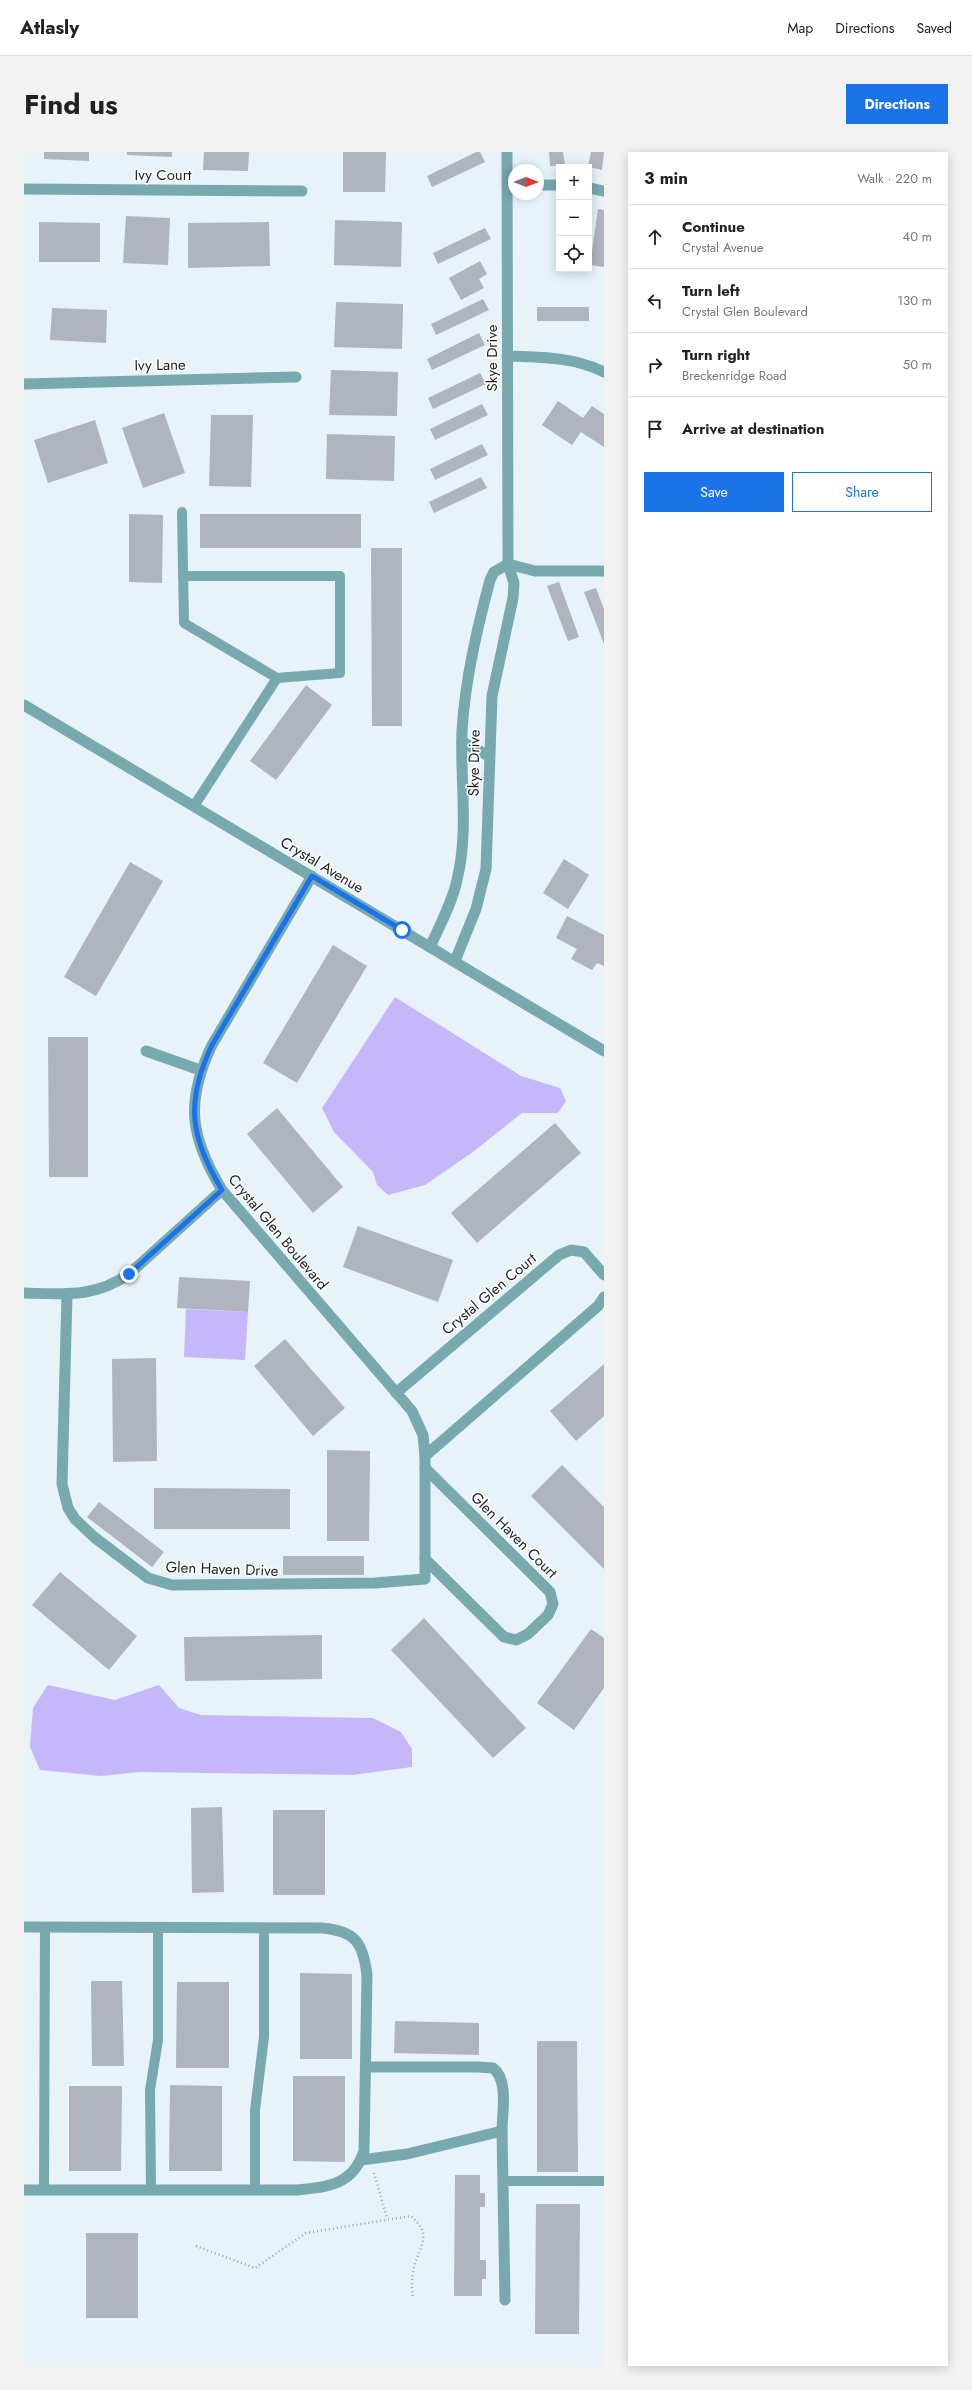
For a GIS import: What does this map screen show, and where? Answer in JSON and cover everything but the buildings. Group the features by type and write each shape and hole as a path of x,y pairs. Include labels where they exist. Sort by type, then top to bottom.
{"street":[{"name":"Skye Drive","path":"507,152 508,164"},
{"path":"544,184 556,185"},
{"name":"Ivy Court","path":"24,189 302,191"},
{"path":"592,189 604,191"},
{"name":"Skye Drive","path":"455,962 476,909 486,869 492,696 513,598 514,583 508,564 507,356 511,200"},
{"path":"507,356 574,361 604,372"},
{"name":"Ivy Lane","path":"24,384 296,377"},
{"name":"Skye Drive","path":"430,947 457,881 462,854 462,742 466,691 482,611 490,580 494,572 508,564"},
{"path":"508,564 535,570 604,571"},
{"name":"Crystal Avenue","path":"24,705 604,1051"},
{"path":"462,742 489,756"},
{"name":"Crystal Glen Boulevard","path":"312,876 212,1045 200,1070 194,1096 197,1136 205,1162 222,1190 396,1393 419,1422 423,1435 425,1456 425,1579"},
{"path":"146,1051 200,1070"},
{"path":"24,1293 67,1294 91,1292 105,1288 123,1278 222,1190"},
{"name":"Crystal Glen Court","path":"396,1393 559,1255 571,1250 584,1252 604,1275"},
{"name":"Glen Haven Drive","path":"67,1294 62,1484 68,1508 75,1519 94,1537 148,1578 172,1585 375,1583 425,1579"},
{"path":"425,1456 598,1306 604,1298"},
{"name":"Glen Haven Court","path":"425,1468 550,1592 553,1604 548,1615 528,1634 516,1640 504,1637 425,1559"},
{"path":"24,1927 338,1929 349,1934 358,1942 365,1956 367,1975 364,2150 366,2160"},
{"path":"366,2067 478,2067 493,2068 497,2071 502,2084 505,2300"},
{"path":"24,2190 296,2190 324,2187 352,2174 366,2160 407,2154 502,2131"}],"lane":[{"path":"182,512 183,576 184,624 277,678 340,674 340,576 183,576"},
{"path":"194,806 277,678"},
{"path":"44,2190 45,1927"},
{"path":"151,2190 150,2090 158,2040 158,1927"},
{"path":"256,2190 255,2110 264,2037 264,1928"},
{"path":"503,2181 604,2181"}],"path":[{"path":"366,2160 387,2218"},
{"path":"196,2246 256,2268 306,2233 387,2218 411,2216 420,2224 425,2238 414,2266 411,2286 412,2298"}],"shaded area":[{"path":"395,997 521,1076 560,1088 566,1101 558,1113 522,1113 473,1152 425,1185 388,1195 377,1185 373,1172 334,1132 322,1108"},
{"path":"186,1309 248,1312 245,1360 184,1357"},
{"path":"48,1685 115,1700 159,1685 179,1708 201,1715 373,1718 401,1732 412,1749 412,1767 352,1775 140,1772 101,1776 40,1770 30,1747 33,1708"}],"route":[{"path":"129,1274 222,1190 205,1162 197,1136 194,1096 200,1070 212,1045 312,876 402,930"}]}
